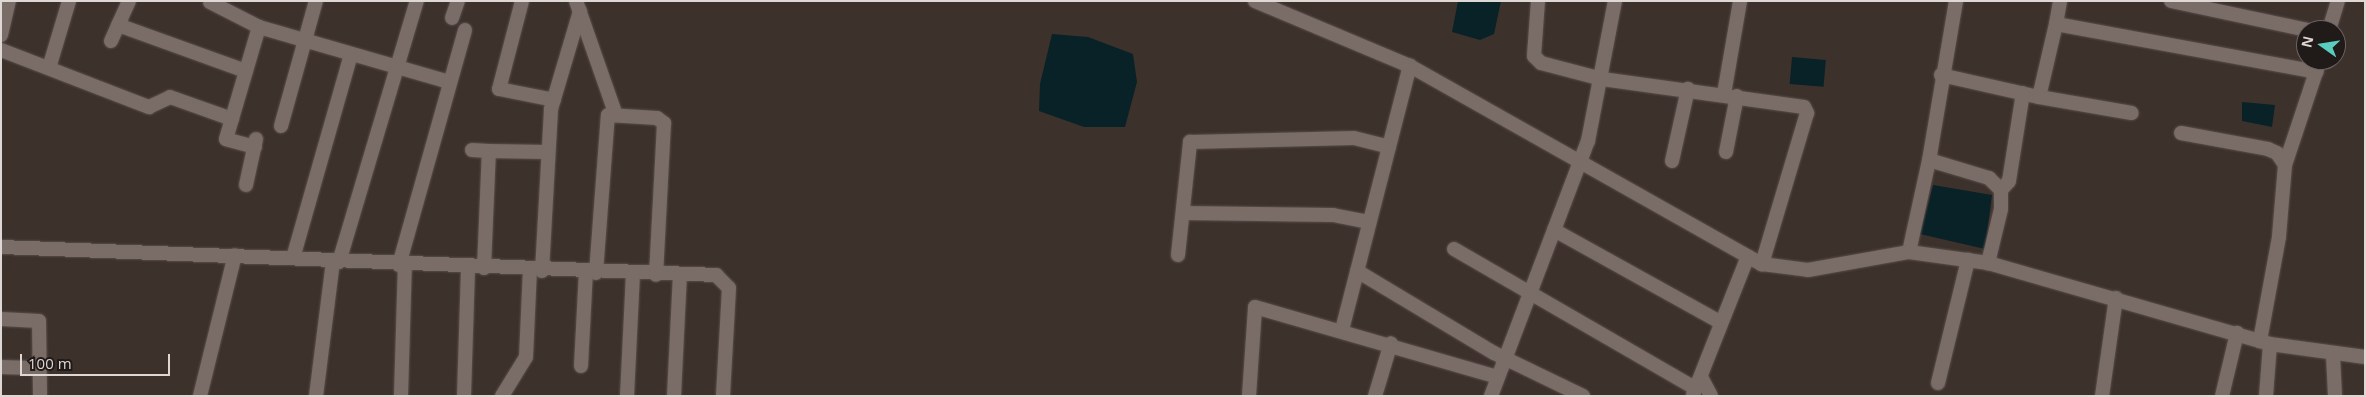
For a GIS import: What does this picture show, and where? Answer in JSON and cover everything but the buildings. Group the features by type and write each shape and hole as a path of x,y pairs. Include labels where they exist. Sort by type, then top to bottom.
{"street":[{"path":"1,35 9,1"},
{"path":"49,68 70,1"},
{"path":"111,41 129,1"},
{"path":"281,126 316,1"},
{"path":"316,396 336,262 417,1"},
{"path":"452,18 458,1"},
{"path":"522,1 499,88 554,100"},
{"path":"1255,1 1410,66 1581,160 1762,264 1808,270 1909,252 1988,263 2116,298 2265,343 2334,355 2365,357"},
{"path":"1538,1 1534,56 1552,67 1602,79 1730,95 1804,107 1806,113 1762,264"},
{"path":"1491,396 1504,357 1581,160 1602,79 1615,1"},
{"path":"1726,152 1740,1"},
{"path":"1909,252 1929,160 1941,74 1956,1"},
{"path":"2039,97 2060,1"},
{"path":"2171,1 2296,28"},
{"path":"2332,20 2338,1"},
{"path":"210,2 259,27 449,82"},
{"path":"502,396 526,357 536,270 546,152 554,100 578,6"},
{"path":"578,6 616,115"},
{"path":"2056,24 2296,62"},
{"path":"118,25 246,71"},
{"path":"246,185 255,143 226,139 259,27"},
{"path":"401,396 402,265 449,82 465,30"},
{"path":"1,50 149,107 170,97 232,119"},
{"path":"293,258 351,54"},
{"path":"1342,330 1410,66"},
{"path":"2266,396 2265,343 2279,237 2285,165 2318,70"},
{"path":"1941,74 2023,94 2132,113"},
{"path":"1672,161 1688,90"},
{"path":"1988,263 2001,209 2001,190 2009,181 2023,94"},
{"path":"581,366 605,116 657,118 664,123 656,274"},
{"path":"2181,133 2268,149 2277,152 2285,165"},
{"path":"1178,255 1190,142 1354,138 1389,147"},
{"path":"472,150 546,152"},
{"path":"484,268 489,151"},
{"path":"1929,160 1989,178 2001,190"},
{"path":"1183,213 1333,215 1370,222"},
{"path":"1554,230 1720,322"},
{"path":"1,247 235,255 336,262 591,273 716,275 729,288 723,396"},
{"path":"1454,249 1711,396"},
{"path":"200,396 235,255"},
{"path":"1696,387 1720,322 1748,256"},
{"path":"1938,383 1968,260"},
{"path":"464,396 468,268"},
{"path":"1357,271 1504,357 1583,396"},
{"path":"627,396 633,274"},
{"path":"674,396 680,275"},
{"path":"2102,396 2116,298"},
{"path":"1249,396 1253,308 1391,343 1497,377"},
{"path":"1,319 39,321 40,396"},
{"path":"2222,396 2237,334"},
{"path":"1375,396 1391,343"},
{"path":"2334,355 2335,396"},
{"path":"1,367 39,368"}],"water":[{"path":"1458,1 1501,1 1494,34 1480,40 1452,32"},
{"path":"1052,34 1088,37 1133,54 1137,82 1125,127 1084,127 1039,111 1040,84"},
{"path":"1792,57 1826,60 1824,87 1790,84"},
{"path":"2242,102 2275,105 2272,127 2242,121"},
{"path":"1933,185 1992,195 1985,249 1920,234"}]}
